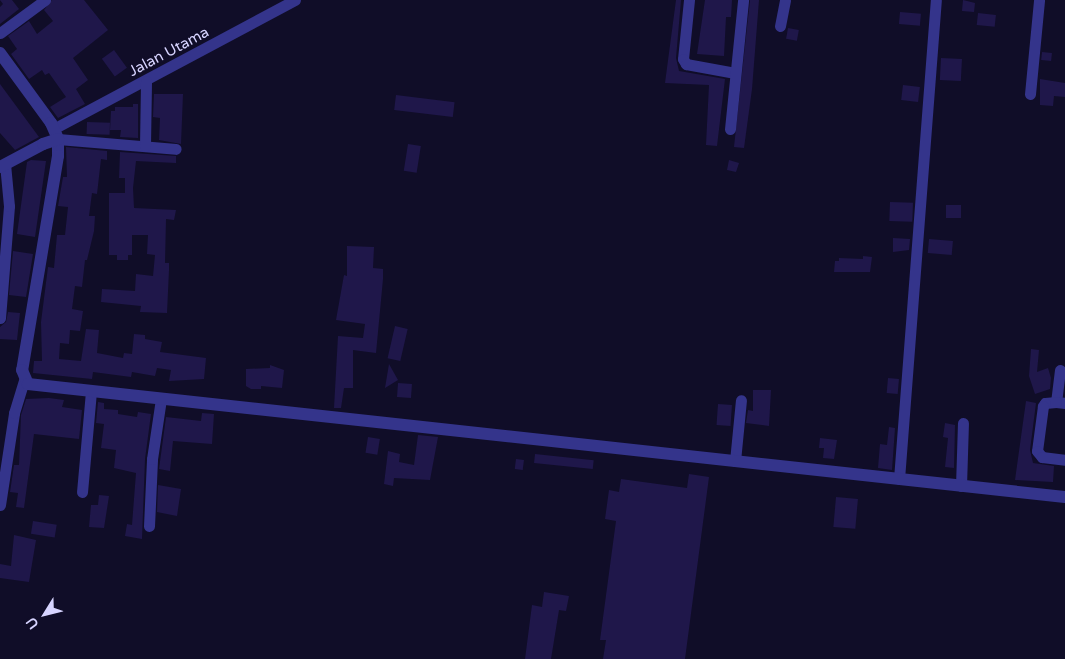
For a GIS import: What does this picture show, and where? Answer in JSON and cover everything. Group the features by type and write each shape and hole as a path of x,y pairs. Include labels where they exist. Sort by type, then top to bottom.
{"street":[{"path":"0,33 45,0"},
{"name":"Jalan Utama","path":"56,134 146,81 295,0"},
{"path":"689,0 683,59 686,64 735,73"},
{"path":"730,129 743,0"},
{"path":"780,26 785,0"},
{"path":"899,479 936,0"},
{"path":"1030,94 1039,0"},
{"path":"0,53 56,134 58,156 22,370 24,381 14,413 0,505"},
{"path":"145,146 146,81"},
{"path":"0,318 9,206 3,166 56,134 176,149"},
{"path":"1060,370 1061,403 1045,402 1037,451 1042,457 1065,460"},
{"path":"24,381 31,385 90,392 1065,497"},
{"path":"82,492 90,392"},
{"path":"149,526 152,460 161,399"},
{"path":"735,461 741,400"},
{"path":"961,486 963,423"}],"building":[{"path":"0,0 12,0 19,9 0,24 0,7 3,4"},
{"path":"52,0 84,0 108,30 73,58 88,80 76,89 85,104 58,118 50,107 66,97 49,73 45,75 42,70 29,79 11,54 17,49 8,36 29,21 37,34 53,21 44,10"},
{"path":"676,0 681,0 676,58 679,71 725,79 717,146 706,145 709,85 665,83"},
{"path":"705,0 732,0 731,17 726,17 724,56 697,54"},
{"path":"750,0 759,0 752,89 744,148 734,147"},
{"path":"963,0 975,3 974,12 962,11"},
{"path":"900,12 921,14 920,26 899,24"},
{"path":"978,13 996,15 995,27 977,25"},
{"path":"788,28 799,30 797,41 786,39"},
{"path":"114,50 127,68 115,77 102,59"},
{"path":"1042,52 1052,53 1051,61 1041,60"},
{"path":"941,58 962,59 961,81 940,80"},
{"path":"1040,79 1065,83 1065,97 1054,96 1053,106 1040,105"},
{"path":"0,84 39,137 15,150 0,133"},
{"path":"903,85 920,87 918,102 901,100"},
{"path":"154,94 183,94 181,144 159,140 160,118 153,117"},
{"path":"396,95 455,102 453,117 394,110"},
{"path":"133,104 138,104 138,138 120,137 121,130 110,130 111,111 115,111 115,107 133,107"},
{"path":"87,122 110,123 110,135 87,134"},
{"path":"408,144 421,146 417,173 404,171"},
{"path":"66,147 107,151 107,160 101,159 97,194 92,193 89,216 95,216 94,231 87,260 85,260 82,287 75,286 72,309 83,311 80,331 70,330 69,344 60,343 59,359 81,361 86,329 99,330 97,353 123,358 124,353 132,354 134,334 145,335 145,339 162,342 160,352 206,358 204,379 169,381 171,370 157,368 155,376 132,372 131,377 93,372 92,379 33,373 34,361 42,361 41,322 48,267 54,268 57,235 65,235 68,207 58,206 63,177 67,177"},
{"path":"120,152 176,156 176,163 136,161 133,188 134,208 176,210 174,220 166,219 165,263 169,263 167,313 140,312 141,306 101,302 102,289 135,291 136,274 153,276 155,255 147,254 148,235 132,235 132,255 128,255 128,260 117,260 117,255 109,255 109,193 125,193 125,178 119,178"},
{"path":"31,160 46,161 35,237 17,234 27,162"},
{"path":"729,160 739,163 736,172 727,170"},
{"path":"890,202 913,203 912,222 889,221"},
{"path":"946,205 961,205 961,218 946,218"},
{"path":"893,238 910,239 909,250 893,252"},
{"path":"929,239 953,241 952,255 928,253"},
{"path":"347,246 374,247 373,268 383,269 383,279 376,353 353,350 353,388 344,388 341,408 334,408 338,336 363,338 365,324 336,320 344,275 347,276"},
{"path":"13,251 33,254 26,297 9,295"},
{"path":"863,256 872,257 870,272 834,272 835,261 839,261 839,258 863,259"},
{"path":"8,312 20,313 17,340 0,339 0,327 6,322"},
{"path":"395,326 408,329 400,361 388,358"},
{"path":"1031,349 1039,350 1037,372 1048,368 1051,378 1050,389 1035,394 1029,376"},
{"path":"389,364 398,380 385,388"},
{"path":"270,365 284,370 282,388 261,386 261,389 251,389 246,386 246,369 270,368"},
{"path":"888,378 899,379 898,394 887,393"},
{"path":"398,383 412,384 411,398 397,397"},
{"path":"753,390 771,390 769,426 746,423 748,410 753,411"},
{"path":"49,398 64,400 62,407 82,410 79,439 34,434 24,508 16,507 18,493 10,492 14,465 19,465 21,415 26,399"},
{"path":"1026,401 1036,403 1030,450 1033,463 1054,466 1053,482 1015,480"},
{"path":"98,402 104,403 104,409 118,410 118,414 137,417 138,412 151,414 145,459 142,539 125,536 127,524 132,525 136,473 114,468 116,450 101,448 104,424 96,423"},
{"path":"718,404 732,405 731,426 717,425"},
{"path":"202,413 214,414 212,444 173,441 170,471 159,469 166,417 201,421"},
{"path":"945,423 955,425 954,468 945,467 948,438 943,437"},
{"path":"889,427 895,428 892,470 878,468 880,444 887,445"},
{"path":"418,435 438,437 430,480 394,478 393,486 384,484 388,451 400,454 399,462 414,465"},
{"path":"368,437 380,439 377,455 365,453"},
{"path":"820,438 837,440 834,459 823,458 824,448 819,448"},
{"path":"535,454 594,460 593,469 534,463"},
{"path":"516,459 524,460 523,470 515,469"},
{"path":"689,474 709,477 685,659 603,659 606,640 600,640 616,521 605,519 609,490 619,492 621,479 687,488"},
{"path":"158,485 181,489 177,516 157,512"},
{"path":"99,495 109,496 104,528 89,527 91,505 98,505"},
{"path":"836,497 858,499 855,529 833,527"},
{"path":"33,521 57,525 55,538 31,534"},
{"path":"14,535 36,540 29,582 0,578 0,564 11,566"},
{"path":"544,592 569,596 566,611 559,610 551,659 525,659 532,605 542,607"}]}
